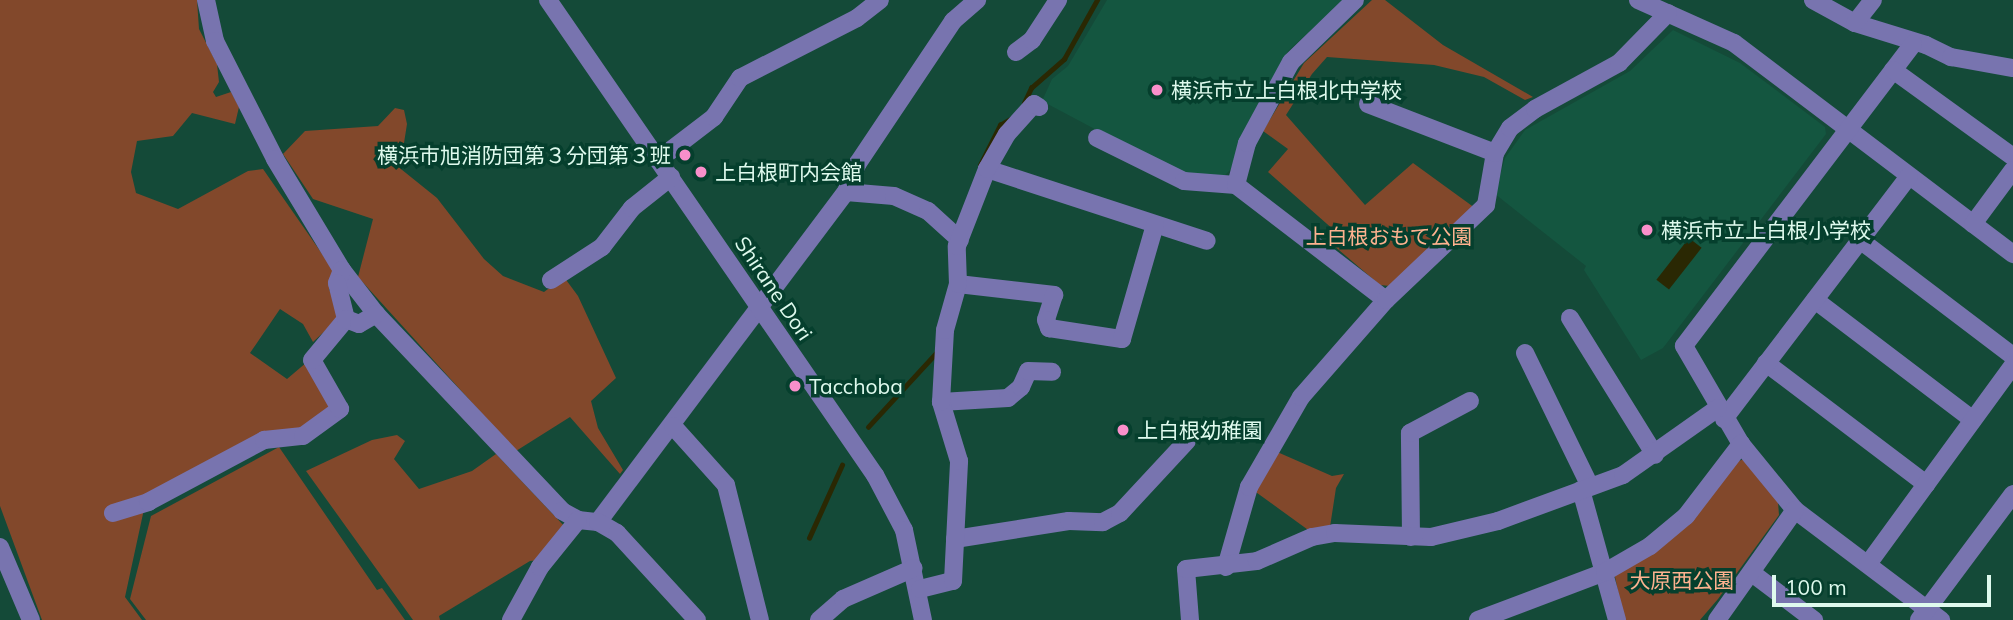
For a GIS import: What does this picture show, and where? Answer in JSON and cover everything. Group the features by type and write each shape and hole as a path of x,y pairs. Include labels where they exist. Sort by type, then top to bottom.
{"street":[{"path":"206,0 215,41 275,159 342,270 376,314 562,510 578,520 598,522 617,533 697,620"},
{"name":"Shirane Dori","path":"548,0 875,475 904,530 920,589 923,620"},
{"path":"658,160 714,117 740,78 857,18 880,0"},
{"path":"598,522 761,310 846,192 858,163 953,21 977,0"},
{"path":"1016,52 1032,40 1058,0"},
{"path":"1236,185 1248,143 1291,62 1355,0"},
{"path":"1638,0 1663,8 1734,43 2013,254"},
{"path":"1813,0 1855,23 1913,44 1926,44 1951,57 2013,68"},
{"path":"1855,23 1873,0"},
{"path":"1226,567 1249,487 1301,397 1386,300 1486,205 1495,153 1510,128 1535,109 1619,63 1663,8"},
{"path":"1913,44 1684,346 1741,444 1796,510 1868,564 1929,617 2013,494"},
{"path":"1893,70 2013,157"},
{"path":"920,589 953,581 959,461 941,402 945,330 958,284 960,240 987,169 1007,134 1034,104 1039,107"},
{"path":"1368,104 1495,153"},
{"path":"1097,138 1184,181 1236,185 1386,300"},
{"path":"987,169 1207,241"},
{"path":"1973,223 2013,170"},
{"path":"1190,620 1186,569 1226,567 1257,561 1312,537 1335,533 1411,537 1487,524 1623,475 1721,413 1766,363 1909,176"},
{"path":"551,280 602,247 632,208 671,177"},
{"path":"846,192 894,196 928,211 960,240"},
{"path":"958,284 1054,295 1046,320 1049,328 1122,339 1155,225"},
{"path":"1860,240 2013,356"},
{"path":"342,270 337,283 346,320"},
{"path":"1815,300 1973,420"},
{"path":"346,320 359,324 376,314"},
{"path":"1570,318 1654,455"},
{"path":"113,513 148,502 264,440 303,436 340,409 312,359 346,320"},
{"path":"1525,353 1585,488 1617,620"},
{"path":"1766,363 1926,484"},
{"path":"1868,564 2013,365"},
{"path":"941,402 1008,398 1021,387 1028,371 1052,372"},
{"path":"1411,537 1410,433 1470,401"},
{"path":"673,426 726,485 760,620"},
{"path":"955,539 1069,521 1103,522 1137,497 1187,442"},
{"path":"1478,620 1605,572 1650,546 1686,516 1741,444"},
{"path":"1720,619 1796,510"},
{"path":"511,620 540,568 578,520"},
{"path":"0,547 31,620"},
{"path":"818,620 843,599 914,568"},
{"path":"1752,573 1814,620"}],"shaded area":[{"name":"横浜市立上白根北中学校","path":"1107,0 1344,0 1288,51 1239,143 1231,169 1223,177 1185,177 1042,101 1052,79 1068,66"},
{"name":"横浜市立上白根小学校","path":"1673,30 1740,63 1825,127 1826,134 1663,348 1641,360 1584,270 1586,266 1495,194 1505,158 1525,130 1630,71"},
{"path":"1689,238 1702,248 1669,290 1656,280"}],"green space":[{"path":"0,0 197,0 199,29 217,64 219,82 213,92 216,97 231,92 239,107 235,124 192,113 173,136 137,141 131,172 136,193 178,209 248,171 263,169 334,271 329,289 341,316 313,342 303,324 280,309 250,353 287,379 307,362 330,406 303,429 146,500 125,597 142,620 42,620 0,506"},
{"name":"上白根おもて公園","path":"1372,0 1385,0 1443,45 1533,97 1525,100 1484,77 1434,65 1327,57 1312,74 1286,115 1365,205 1413,163 1475,208 1390,286 1380,285 1326,239 1335,231 1268,172 1288,149 1263,131 1304,63"},
{"path":"395,108 404,110 407,124 404,143 391,161 437,198 484,259 503,276 544,292 564,277 578,296 616,378 591,401 598,428 623,470 620,474 570,417 516,451 358,277 373,219 313,199 283,154 305,131 378,126"},
{"path":"397,435 405,441 394,459 419,489 472,471 496,454 566,528 540,560 530,561 439,616 440,620 413,620 306,471 372,440"},
{"path":"279,447 377,590 382,588 405,620 146,620 130,599 151,516"},
{"path":"1275,451 1332,476 1344,474 1336,488 1330,527 1311,532 1253,490"},
{"name":"大原西公園","path":"1745,459 1778,502 1779,515 1718,599 1700,620 1624,620 1614,572 1735,462"}],"waterway":[{"path":"1024,103 1031,88 1064,59 1097,0"},
{"path":"980,165 1000,125 1012,118"},
{"path":"868,427 938,351"},
{"path":"809,538 842,465"}],"place":[{"name":"横浜市立上白根北中学校","path":"1157,90"},
{"name":"横浜市旭消防団第３分団第３班","path":"685,155"},
{"name":"上白根町内会館","path":"701,172"},
{"name":"横浜市立上白根小学校","path":"1647,230"},
{"name":"Tacchoba","path":"795,386"},
{"name":"上白根幼稚園","path":"1123,430"}]}
